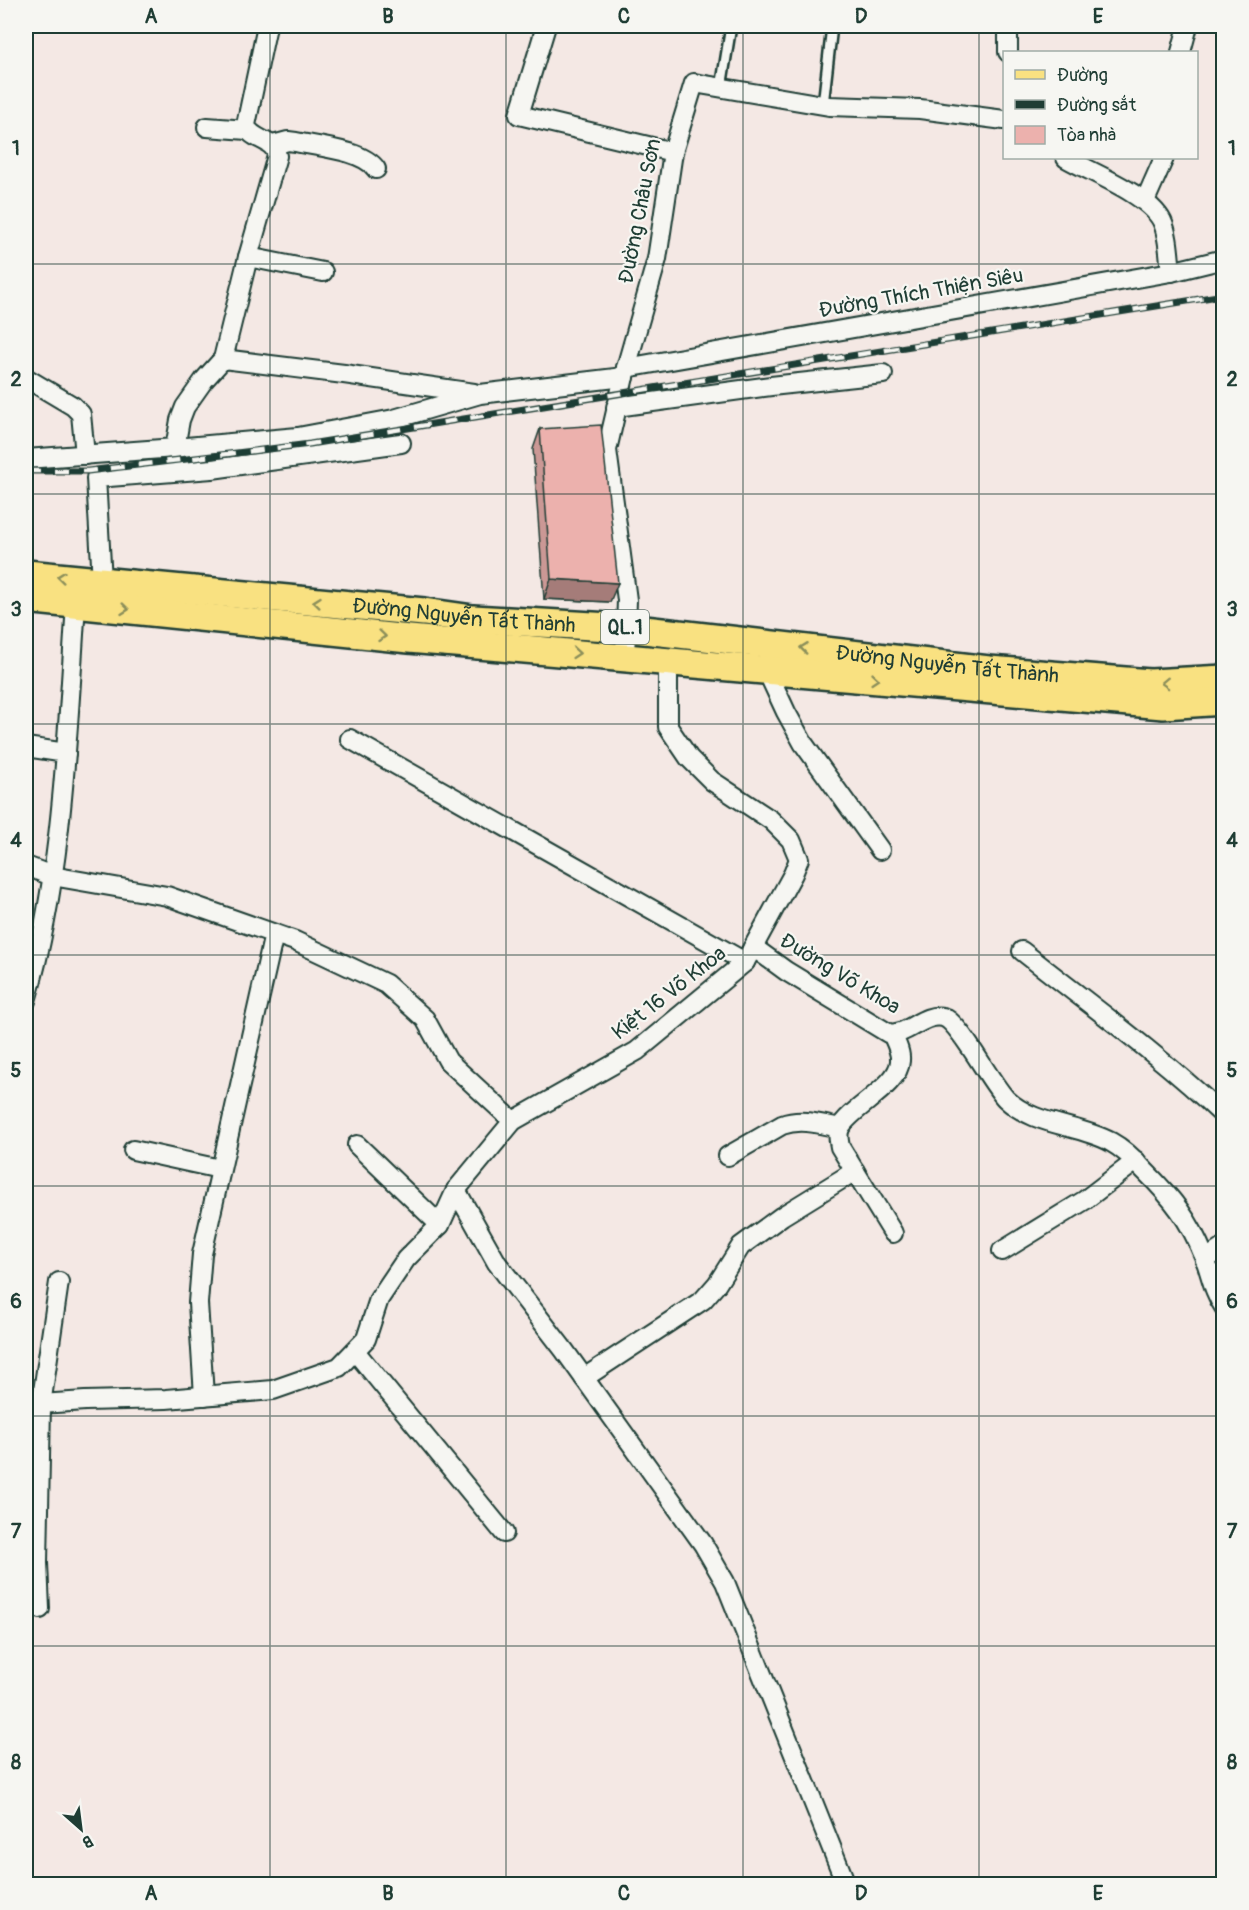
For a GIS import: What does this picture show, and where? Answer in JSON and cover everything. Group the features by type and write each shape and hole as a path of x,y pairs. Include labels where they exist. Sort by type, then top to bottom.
{"main road":[{"name":"Đường Nguyễn Tất Thành","path":"26,574 424,612 473,619 627,627 989,670 1150,683 1224,679"},
{"name":"Đường Nguyễn Tất Thành","path":"26,599 409,639 1163,705 1224,701"}],"street":[{"path":"247,130 246,125 267,26"},
{"path":"546,26 519,115 673,152"},
{"path":"1008,26 1008,51"},
{"path":"1181,51 1188,26"},
{"name":"Đường Châu Sơn","path":"625,657 627,600 608,450 616,407 657,259 673,152 694,83 823,105 920,109 1003,120"},
{"path":"176,448 180,420 185,407 204,380 223,359 248,257 278,156 273,145 247,130 207,127"},
{"path":"273,145 288,141 354,155 371,162 376,170"},
{"path":"1068,159 1145,201 1157,213 1165,228 1171,272"},
{"path":"1145,201 1164,159"},
{"path":"248,257 323,272"},
{"name":"Đường Thích Thiện Siêu","path":"480,394 625,373 1171,272 1224,259"},
{"path":"223,359 480,394"},
{"path":"616,407 771,386 883,374"},
{"path":"26,378 73,406 81,414 85,455"},
{"path":"26,459 176,448 319,433 393,419 480,394"},
{"path":"102,581 96,478 212,469 401,443"},
{"path":"26,1001 43,937 52,876 66,753 76,604"},
{"name":"Đường Võ Khoa","path":"668,660 668,727 689,758 712,781 771,820 791,840 799,859 794,874 749,954 795,977 879,1029 892,1034 926,1018 948,1019 995,1087 1015,1107 1037,1117 1112,1142 1136,1161 1166,1192 1182,1212 1224,1307"},
{"path":"766,669 803,743 880,850"},
{"path":"350,739 749,954"},
{"path":"26,747 66,753"},
{"path":"26,866 52,876 167,896 295,941 386,984 425,1019 448,1061 513,1121 456,1190 440,1225 406,1259 379,1299 366,1339 339,1367 273,1390 33,1405"},
{"path":"204,1396 198,1303 202,1254 274,934"},
{"path":"1022,951 1153,1054 1224,1116"},
{"name":"Kiệt 16 Võ Khoa","path":"513,1121 637,1051 749,954"},
{"path":"892,1034 899,1052 900,1065 885,1085 840,1128 838,1140 840,1147 893,1233"},
{"path":"728,1156 790,1122 800,1121 840,1128"},
{"path":"357,1145 440,1225"},
{"path":"133,1150 220,1169"},
{"path":"1002,1251 1084,1200 1136,1161"},
{"path":"592,1373 689,1310 711,1293 741,1246 782,1216 855,1171"},
{"path":"456,1190 497,1263 592,1373 704,1544 725,1582 846,1884"},
{"path":"1205,1260 1224,1248"},
{"path":"40,1609 33,1405 59,1282"},
{"path":"355,1351 504,1533"}],"lane":[{"path":"721,88 731,26"},
{"path":"823,105 832,26"}],"building":[{"path":"601,425 618,583 551,579 540,429"}],"railway":[{"path":"26,471 88,471 310,444 1224,295"}]}
